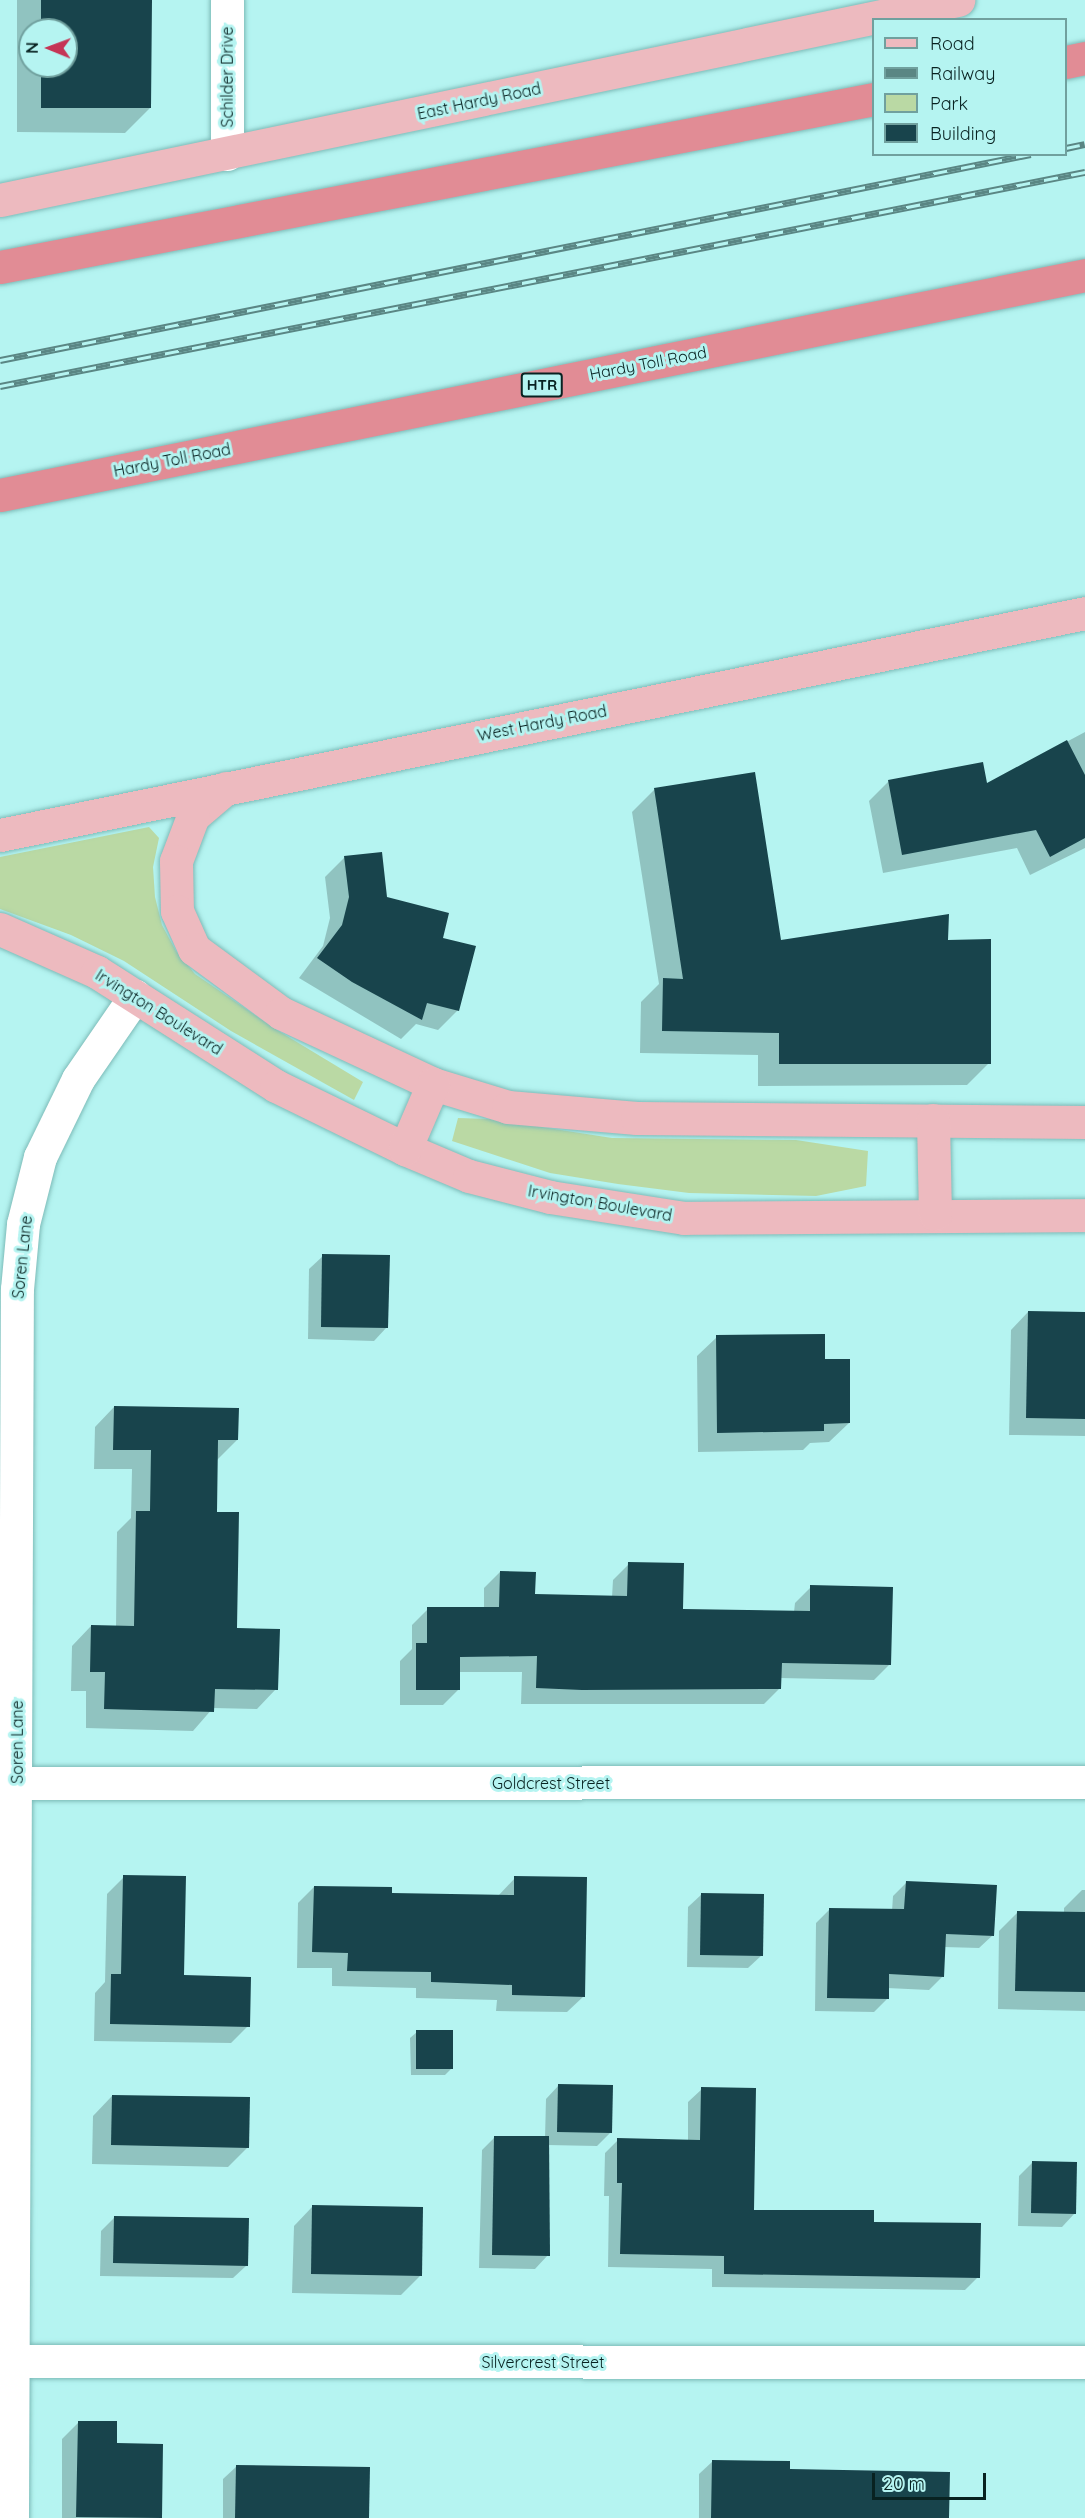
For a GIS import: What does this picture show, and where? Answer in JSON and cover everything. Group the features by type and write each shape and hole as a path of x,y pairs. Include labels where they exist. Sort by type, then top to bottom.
{"highway":[{"path":"1067,62 1085,58"},
{"path":"0,267 872,99"},
{"name":"Hardy Toll Road","path":"0,495 1085,275"}],"main road":[{"name":"East Hardy Road","path":"873,18 958,0"},
{"name":"East Hardy Road","path":"0,200 872,18"},
{"name":"West Hardy Road","path":"0,835 1085,613"},
{"path":"226,788 193,816 176,861 177,911 194,949 281,1013 433,1084 508,1107 637,1118 1085,1122"},
{"name":"Irvington Boulevard","path":"0,929 96,972 276,1086 405,1149 469,1176 550,1197 684,1218 935,1214 1085,1215"},
{"path":"405,1149 433,1084"},
{"path":"933,1120 935,1214"}],"street":[{"name":"Schilder Drive","path":"227,0 227,154"},
{"name":"Soren Lane","path":"12,2518 6,2362 17,1783 17,1289 23,1224 40,1157 78,1078 135,996"},
{"name":"Goldcrest Street","path":"17,1783 1085,1782"},
{"name":"Silvercrest Street","path":"6,2362 1085,2362"}],"green space":[{"path":"149,827 159,838 153,867 155,897 162,925 176,951 195,974 277,1030 363,1082 354,1100 231,1031 124,961 71,935 0,909 0,857"},
{"path":"458,1118 490,1119 612,1138 796,1140 868,1151 866,1186 816,1196 689,1193 550,1173 452,1141"}],"building":[{"path":"41,0 152,0 151,108 41,108 41,78 78,78 78,18 41,18"},
{"path":"1067,740 1085,775 1085,838 1050,857 1036,830 902,855 888,780 983,762 987,783"},
{"path":"755,772 781,940 949,914 948,940 991,939 991,1064 779,1064 779,1033 662,1031 663,978 683,979 654,788"},
{"path":"382,852 387,897 449,913 443,938 476,946 459,1011 427,1003 422,1020 352,982 317,958 342,925 349,897 344,856"},
{"path":"322,1254 390,1255 388,1328 321,1327"},
{"path":"1028,1311 1085,1312 1085,1419 1026,1418"},
{"path":"825,1334 825,1359 850,1359 850,1423 824,1424 824,1431 717,1433 716,1335"},
{"path":"114,1406 239,1408 238,1440 218,1440 217,1512 239,1512 237,1628 280,1629 278,1690 215,1689 214,1712 104,1709 105,1672 90,1672 91,1625 134,1626 136,1511 150,1511 151,1450 113,1450"},
{"path":"628,1562 684,1563 683,1609 810,1611 810,1585 893,1587 891,1665 782,1663 781,1689 582,1690 536,1688 537,1656 460,1657 460,1690 416,1690 416,1643 427,1643 427,1607 499,1607 500,1571 536,1572 535,1594 627,1596"},
{"path":"123,1875 186,1876 184,1975 251,1977 250,2027 110,2024 111,1974 121,1974"},
{"path":"514,1876 587,1877 585,1997 512,1995 512,1985 431,1982 431,1972 347,1971 348,1953 312,1952 314,1886 392,1887 392,1893 514,1895"},
{"path":"906,1881 997,1885 994,1936 946,1934 944,1977 889,1974 889,1999 827,1998 829,1908 904,1909"},
{"path":"701,1893 764,1894 763,1956 700,1955"},
{"path":"1017,1911 1085,1912 1085,1992 1015,1991"},
{"path":"416,2030 453,2030 453,2069 416,2069"},
{"path":"558,2084 613,2085 612,2133 557,2132"},
{"path":"701,2087 756,2088 754,2210 874,2210 874,2222 981,2223 980,2278 724,2274 724,2256 620,2254 622,2183 617,2183 617,2138 700,2140"},
{"path":"112,2095 250,2097 249,2148 111,2145"},
{"path":"494,2136 549,2136 550,2256 492,2255"},
{"path":"1032,2161 1077,2162 1076,2214 1031,2213"},
{"path":"312,2205 423,2207 422,2276 311,2274"},
{"path":"114,2216 249,2218 248,2266 113,2263"},
{"path":"78,2421 117,2421 117,2443 163,2444 162,2518 76,2517"},
{"path":"712,2460 790,2461 790,2469 950,2472 949,2518 711,2518"},
{"path":"236,2465 370,2467 369,2518 235,2518"}],"railway":[{"path":"1067,148 1085,144"},
{"path":"0,360 1021,156"},
{"path":"0,386 1085,172"}]}
